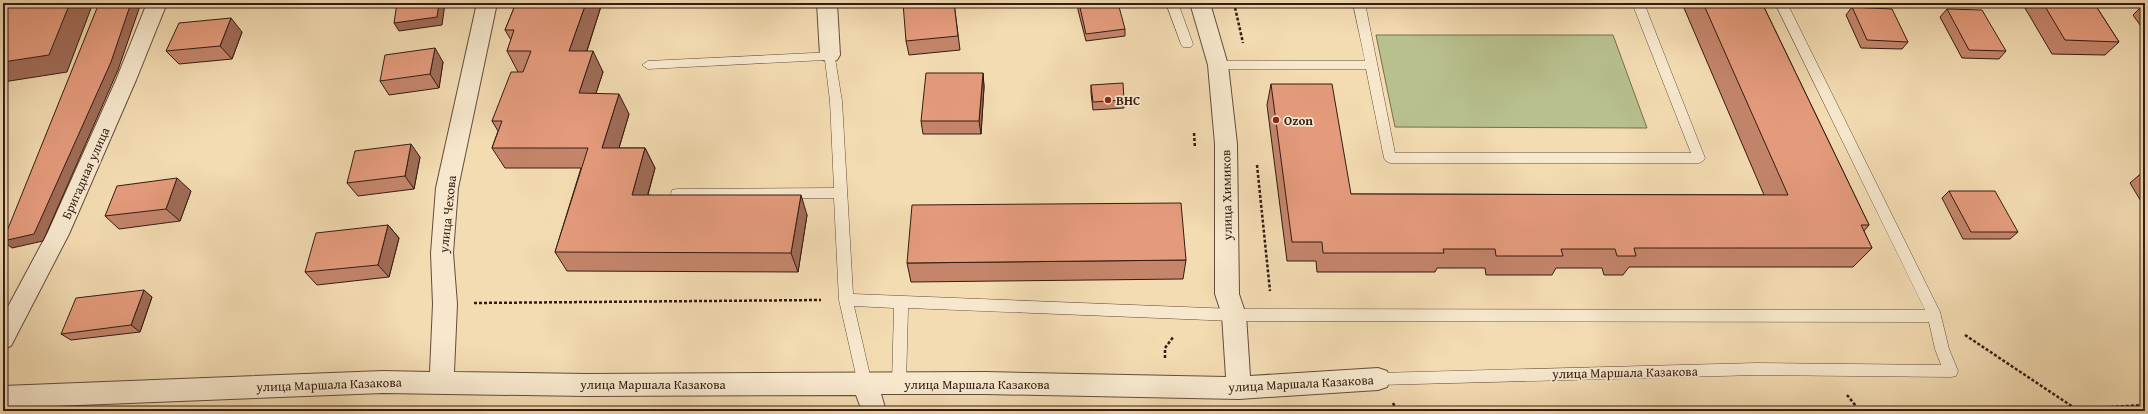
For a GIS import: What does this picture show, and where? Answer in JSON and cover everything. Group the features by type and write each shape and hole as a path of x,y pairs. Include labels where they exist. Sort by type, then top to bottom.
{"street":[{"name":"Бригадная улица","path":"3,339 58,234 126,80 157,3"},
{"name":"улица Чехова","path":"442,382 445,304 442,253 447,188 487,3"},
{"path":"827,3 830,54"},
{"name":"улица Химиков","path":"1200,3 1218,65 1226,144 1227,294 1234,315 1239,388"},
{"name":"улица Маршала Казакова","path":"3,397 383,382 586,385 985,383 1239,388 1378,379"},
{"path":"865,384 874,411"}],"lane":[{"path":"1172,3 1187,44"},
{"path":"1359,3 1390,158 1699,158 1638,3"},
{"path":"846,300 1234,315 1935,316 1780,3"},
{"path":"648,65 830,54 836,101 846,300 865,384"},
{"path":"1218,65 1371,65"},
{"path":"677,194 840,193"},
{"path":"899,384 901,302"},
{"name":"улица Маршала Казакова","path":"1378,379 1749,369 1952,371 1942,349 1935,316"}],"path":[{"path":"445,304 846,300"},
{"path":"1935,316 2076,409"},
{"path":"2036,411 2145,405"}],"green space":[{"path":"1376,35 1613,35 1647,128 1395,127"}],"building":[{"path":"3,3 70,3 49,55 3,62"},
{"path":"99,3 131,3 111,62 34,234 3,241"},
{"path":"397,3 439,3 437,17 394,23"},
{"path":"516,3 586,3 569,51 593,51 579,93 619,94 602,148 645,148 632,195 801,195 791,253 555,252 588,148 492,148 502,121 492,121 511,72 523,72 531,51 507,51 514,30 505,30"},
{"path":"903,3 954,3 958,36 906,41"},
{"path":"1079,3 1118,3 1125,29 1086,34"},
{"path":"1703,3 1762,3 1869,225 1861,225 1872,248 1634,248 1636,256 1617,256 1615,249 1561,249 1563,256 1496,256 1495,249 1443,249 1444,253 1323,253 1322,242 1292,242 1271,84 1332,84 1351,194 1788,195"},
{"path":"2043,3 2094,3 2119,42 2065,40"},
{"path":"1852,7 1892,9 1908,42 1867,40"},
{"path":"1947,9 1982,10 2006,51 1969,50"},
{"path":"231,18 220,46 166,51 179,23"},
{"path":"435,48 430,74 380,81 385,55"},
{"path":"926,73 983,73 979,121 921,121"},
{"path":"1123,83 1124,100 1093,102 1091,85"},
{"path":"411,144 405,176 347,183 355,151"},
{"path":"177,178 166,209 105,216 117,186"},
{"path":"1949,191 1995,191 2018,232 1971,232"},
{"path":"1181,203 1186,260 907,263 912,205"},
{"path":"388,225 378,265 305,272 316,233"},
{"path":"144,290 131,325 61,334 76,298"}],"place":[{"name":"ВНС","path":"1108,100"},
{"name":"Ozon","path":"1276,120"}]}
